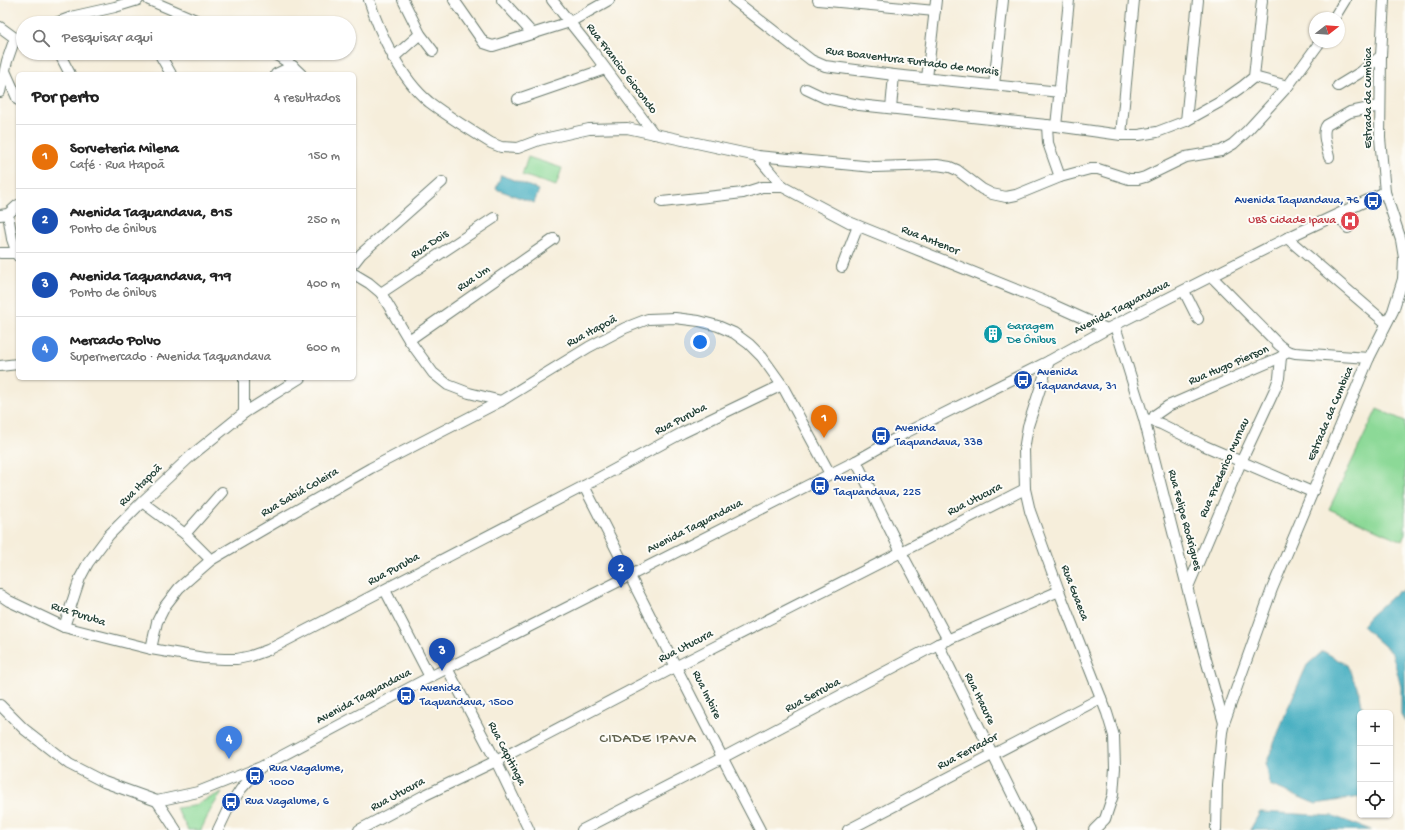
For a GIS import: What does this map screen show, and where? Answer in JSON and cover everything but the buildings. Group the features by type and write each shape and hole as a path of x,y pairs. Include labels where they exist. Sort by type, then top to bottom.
{"street":[{"path":"75,16 120,6 138,0"},
{"path":"149,0 187,16"},
{"path":"369,0 393,58 410,82 429,101 491,143 501,147 518,148 539,140 589,129 627,128 757,156 874,167 937,165 950,167 957,170 982,189 992,194 1006,196 1016,195 1060,177 1090,169 1098,169 1129,178 1138,179 1186,157 1221,151 1233,144 1246,132 1288,86 1316,48"},
{"path":"403,0 420,34 433,51"},
{"path":"454,0 480,37 488,45 493,46 570,22 609,0"},
{"path":"502,0 532,34"},
{"name":"Rua Francico Giocondo","path":"552,0 654,134"},
{"name":"Rua Boaventura Furtado de Morais","path":"734,0 817,64 894,75 1060,92"},
{"path":"818,0 935,11"},
{"path":"927,78 936,0"},
{"path":"994,85 1004,0"},
{"path":"1060,177 1048,143 1060,92 1069,0"},
{"path":"1121,135 1134,0"},
{"path":"1186,121 1198,0"},
{"path":"806,89 825,98 859,105 1052,125 1121,135 1139,136 1186,121 1226,98 1254,77 1262,0"},
{"path":"1338,12 1345,0"},
{"name":"Estrada da Cumbica","path":"1216,830 1217,786 1224,723 1272,590 1369,358 1393,311 1403,279 1404,258 1401,240 1385,192 1380,138 1381,56 1384,0"},
{"path":"0,27 16,35"},
{"path":"393,58 420,34"},
{"path":"0,92 5,71 16,44"},
{"path":"1338,86 1361,72 1381,56"},
{"path":"63,60 69,72"},
{"path":"163,60 171,72"},
{"path":"285,60 299,72"},
{"path":"280,72 293,66"},
{"path":"518,99 605,69"},
{"path":"5,71 16,96"},
{"path":"891,108 894,75"},
{"path":"1254,77 1288,86"},
{"path":"1329,157 1324,133 1325,128 1328,125 1350,112 1380,106"},
{"name":"Rua Antenor","path":"757,156 784,186 849,222 1111,327"},
{"path":"356,261 442,182"},
{"path":"662,202 743,193 762,188 784,186"},
{"name":"Avenida Taquandava","path":"157,801 198,792 261,767 447,668 630,574 856,461 907,432 1049,361 1111,327 1287,238 1385,192"},
{"path":"16,206 4,214 16,248"},
{"path":"1337,215 1348,228"},
{"name":"Rua Dois","path":"381,293 494,218"},
{"path":"842,267 858,226"},
{"path":"1287,238 1386,323"},
{"name":"Rua Um","path":"408,340 554,239"},
{"path":"0,253 16,254"},
{"path":"356,275 381,293 408,340 433,373 448,385 469,393 501,401"},
{"path":"1212,277 1279,345 1284,354"},
{"path":"1184,291 1198,319"},
{"name":"Rua Itapoã","path":"501,401 589,347 625,328 648,319 675,318 699,321 718,326 734,333 749,344 762,357 782,385 830,474"},
{"name":"Rua Felipe Rodrigues","path":"1111,327 1148,420 1203,649 1224,723"},
{"name":"Rua Hugo Pierson","path":"1148,420 1168,406 1284,354 1294,353 1369,358"},
{"name":"Rua Frederico Murnau","path":"1188,587 1241,462 1279,378 1284,354"},
{"name":"Rua Guaeca","path":"1049,361 1028,426 1024,450 1025,489 1030,512 1114,736 1115,768 1113,795 1105,819 1094,830"},
{"path":"0,366 16,364"},
{"path":"244,380 244,413"},
{"name":"Rua Itapoã","path":"64,627 80,578 88,563 109,536 142,502 192,455 244,413 297,380"},
{"name":"Rua Puruba","path":"0,595 9,601 64,627 151,649 204,658 237,659 252,656 268,650 385,590 682,433 782,385"},
{"name":"Rua Sabiá Coleira","path":"151,649 157,622 165,606 179,588 211,560 371,468 501,401"},
{"path":"1148,420 1312,492"},
{"path":"856,461 901,552 948,640"},
{"name":"Rua Imbire","path":"584,486 760,830"},
{"name":"Rua Utucura","path":"359,830 1025,489"},
{"path":"185,534 222,492"},
{"path":"142,502 185,534 211,560"},
{"path":"385,590 430,677"},
{"name":"Rua Serruba","path":"582,830 938,644 1059,591"},
{"name":"Rua Itacure","path":"938,644 1030,830"},
{"name":"Rua Capitinga","path":"447,668 496,761 529,830"},
{"name":"Rua Ferrador","path":"848,830 1101,698"},
{"path":"0,705 24,729 69,764 104,782 157,801 176,830"},
{"path":"218,830 228,809 242,789 261,767"}],"green space":[{"path":"528,157 562,168 556,186 522,175"},
{"path":"1377,409 1405,421 1405,534 1402,541 1329,509"},
{"path":"222,792 210,811 201,830 188,830 176,808 193,806"}],"water":[{"path":"501,175 539,190 534,203 496,189"},
{"path":"1405,591 1405,722 1401,715 1401,687 1392,653 1362,626 1369,617 1397,592"},
{"path":"1323,651 1347,665 1360,694 1363,710 1357,710 1357,797 1316,804 1270,785 1266,764 1287,710 1307,665"},
{"path":"1260,812 1333,816 1371,830 1250,830"}],"place":[{"name":"Avenida Taquandava, 76","path":"1373,201"},
{"name":"UBS Cidade Ipava","path":"1350,221"},
{"name":"Garagem De Ônibus","path":"993,334"},
{"name":"Avenida Taquandava, 31","path":"1023,380"},
{"name":"Avenida Taquandava, 338","path":"881,436"},
{"name":"Sorveteria Milena","path":"824,438"},
{"name":"Avenida Taquandava, 225","path":"820,486"},
{"name":"Avenida Taquandava, 815","path":"621,588"},
{"name":"Avenida Taquandava, 919","path":"442,671"},
{"name":"Avenida Taquandava, 1500","path":"406,696"},
{"name":"Mercado Polvo","path":"229,759"},
{"name":"Rua Vagalume, 1000","path":"255,776"},
{"name":"Rua Vagalume, 6","path":"231,802"}],"district":[{"name":"CIDADE IPAVA","path":"648,739"}]}
